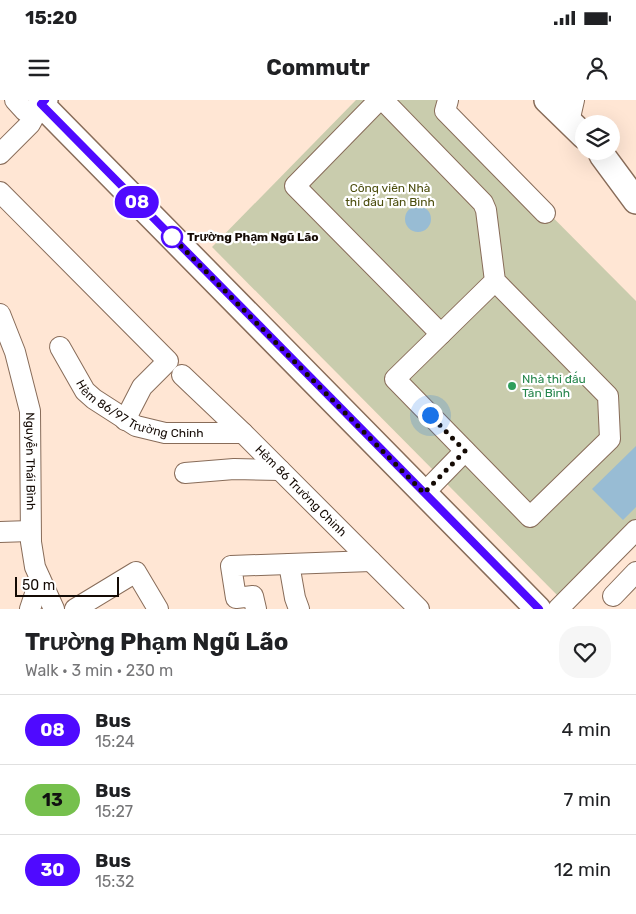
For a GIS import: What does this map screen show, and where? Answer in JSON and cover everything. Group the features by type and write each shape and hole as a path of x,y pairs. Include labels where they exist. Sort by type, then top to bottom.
{"main road":[{"path":"547,100 575,119"},
{"path":"31,104 424,493 538,609"},
{"path":"606,160 636,201"},
{"path":"610,160 636,179"}],"street":[{"path":"379,100 295,186 441,334"},
{"path":"384,100 483,203 486,210 494,281 608,396 610,439 530,517 395,379 494,281"},
{"path":"448,100 445,112 545,213"},
{"path":"0,136 31,104"},
{"path":"0,154 30,124 31,104"},
{"name":"Hẻm 86 Trường Chinh","path":"0,192 418,608"},
{"name":"Nguyễn Thái Bình","path":"0,314 8,352 30,411 30,531 32,555 40,579 54,609"},
{"name":"Hẻm 86/97 Trường Chinh","path":"60,346 85,391 94,400 136,426 165,433 243,433"},
{"path":"126,420 142,387 175,368"},
{"path":"424,493 465,451"},
{"path":"185,473 234,469 280,470"},
{"path":"558,609 636,530"},
{"path":"0,532 30,531"},
{"path":"256,609 253,596 236,598 232,566 371,561"},
{"path":"606,561 632,577 613,596"},
{"path":"290,564 295,598 299,609"},
{"path":"75,609 136,572 158,609"},
{"path":"30,609 40,579"}],"green space":[{"name":"Công viên Nhà thi đấu Tân Bình","path":"356,100 436,100 636,301 636,528 563,601 212,247"}],"water":[{"path":"418,206 427,210 431,219 427,228 418,232 409,228 405,219 409,210"},
{"path":"636,446 636,507 623,520 592,489"}],"bus line":[{"name":"08","path":"45,100 41,104 539,609"}],"place":[{"name":"Trường Phạm Ngũ Lão","path":"172,237"},
{"name":"Nhà thi đấu Tân Bình","path":"512,386"}],"route":[{"path":"172,237 167,232 424,493 465,451 430,415"}]}
